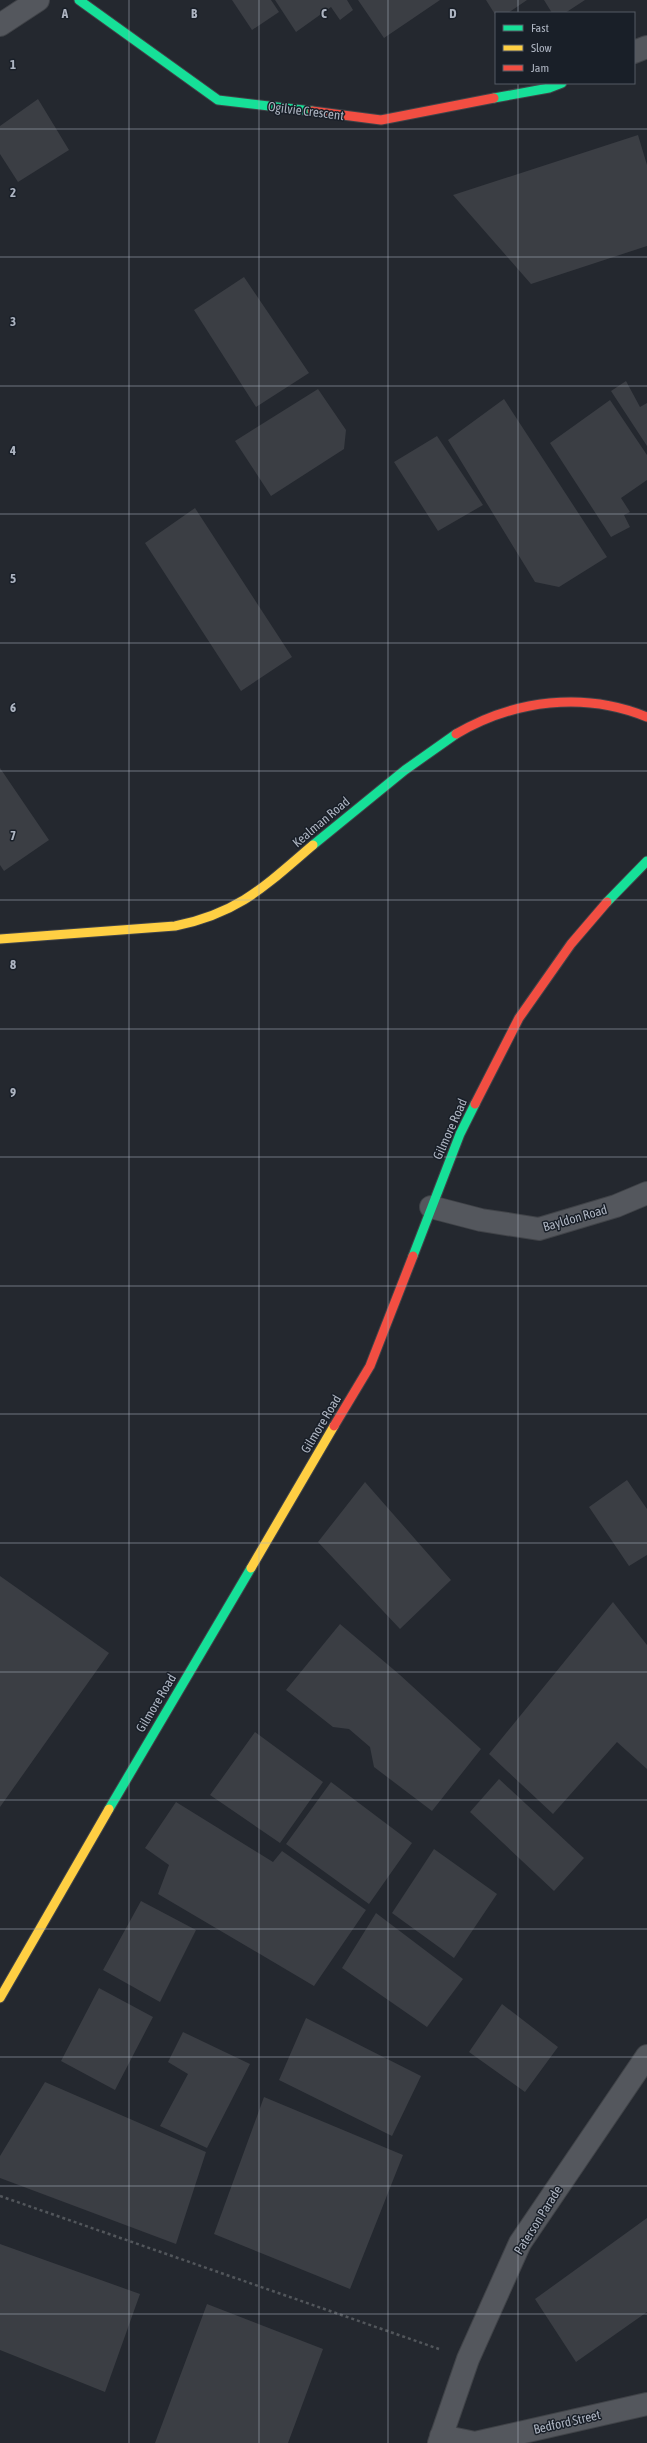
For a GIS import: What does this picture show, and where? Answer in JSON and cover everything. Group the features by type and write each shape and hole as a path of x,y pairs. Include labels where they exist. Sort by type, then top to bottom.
{"street":[{"path":"0,25 38,0"},
{"name":"Ogilvie Crescent","path":"79,0 218,100 381,120 550,88 560,84"},
{"path":"635,52 647,47"},
{"name":"Kealman Road","path":"0,939 175,926 202,922 223,914 256,894 420,757 457,731 482,718 530,704 559,702 610,707 647,717"},
{"name":"Gilmore Road","path":"0,1998 55,1900 370,1366 460,1134 519,1018 571,944 599,910 647,861"},
{"name":"Bayldon Road","path":"431,1207 481,1220 539,1229 616,1206 647,1193"},
{"name":"Paterson Parade","path":"440,2439 468,2359 520,2243 647,2056"},
{"name":"Bedford Street","path":"440,2439 475,2442 647,2404"}],"path":[{"path":"0,2196 468,2359"}],"building":[{"path":"232,0 271,0 279,12 252,30"},
{"path":"275,0 347,0 353,10 340,20 331,7 296,32"},
{"path":"358,0 440,0 384,38"},
{"path":"486,0 527,0 509,12 495,12 495,14"},
{"path":"544,0 585,0 567,12 551,12"},
{"path":"38,99 69,150 18,182 0,154 0,126"},
{"path":"638,135 647,165 647,246 531,284 453,195"},
{"path":"244,277 309,373 256,407 194,310"},
{"path":"626,381 640,407 647,403 647,446 611,391"},
{"path":"318,389 346,430 344,449 271,496 235,441"},
{"path":"504,399 607,557 559,587 535,582 448,440"},
{"path":"610,400 647,455 647,480 621,498 630,512 624,515 630,527 611,537 550,443"},
{"path":"437,436 483,505 438,531 394,462"},
{"path":"195,508 292,657 241,691 145,543"},
{"path":"0,768 49,840 4,871 0,865"},
{"path":"627,1480 647,1509 647,1555 629,1566 589,1507"},
{"path":"365,1482 451,1580 400,1629 318,1542"},
{"path":"0,1576 109,1653 0,1807"},
{"path":"613,1602 647,1645 647,1769 617,1742 553,1814 489,1754"},
{"path":"340,1624 400,1675 481,1749 432,1811 374,1767 370,1747 349,1729 333,1727 286,1690"},
{"path":"255,1732 323,1782 280,1843 210,1795"},
{"path":"499,1779 584,1858 554,1891 470,1812"},
{"path":"331,1782 412,1843 369,1904 286,1844"},
{"path":"176,1802 273,1862 282,1851 366,1910 314,1986 158,1894 169,1865 145,1848"},
{"path":"434,1849 497,1894 454,1958 392,1913"},
{"path":"141,1901 196,1930 160,2002 103,1970"},
{"path":"376,1913 463,1979 427,2027 342,1968"},
{"path":"99,1988 153,2017 115,2090 61,2061"},
{"path":"502,2004 558,2047 525,2092 469,2052"},
{"path":"306,2018 421,2076 392,2136 279,2080"},
{"path":"183,2032 250,2064 207,2148 160,2126 188,2074 168,2062"},
{"path":"45,2082 206,2152 176,2244 0,2178 0,2156"},
{"path":"264,2097 403,2155 350,2289 214,2234"},
{"path":"647,2218 647,2312 576,2362 535,2299"},
{"path":"0,2244 140,2294 105,2392 0,2350"},
{"path":"207,2304 323,2349 288,2443 155,2443"}],"traffic: fast":[{"path":"79,0 218,100 312,111"},
{"path":"494,98 549,88 559,84"},
{"path":"313,845 405,770 456,734"},
{"path":"607,902 647,861"},
{"path":"413,1256 460,1134 475,1104"},
{"path":"109,1809 251,1568"}],"traffic: slow":[{"path":"0,939 175,926 217,914 250,896 313,845"},
{"path":"251,1568 334,1426"},
{"path":"0,1998 109,1809"}],"traffic: jam":[{"path":"312,111 381,120 494,98"},
{"path":"456,734 478,722 501,713 550,703 574,702 599,704 623,709 647,717"},
{"path":"475,1104 519,1018 571,944 607,902"},
{"path":"334,1426 370,1366 413,1256"}]}
